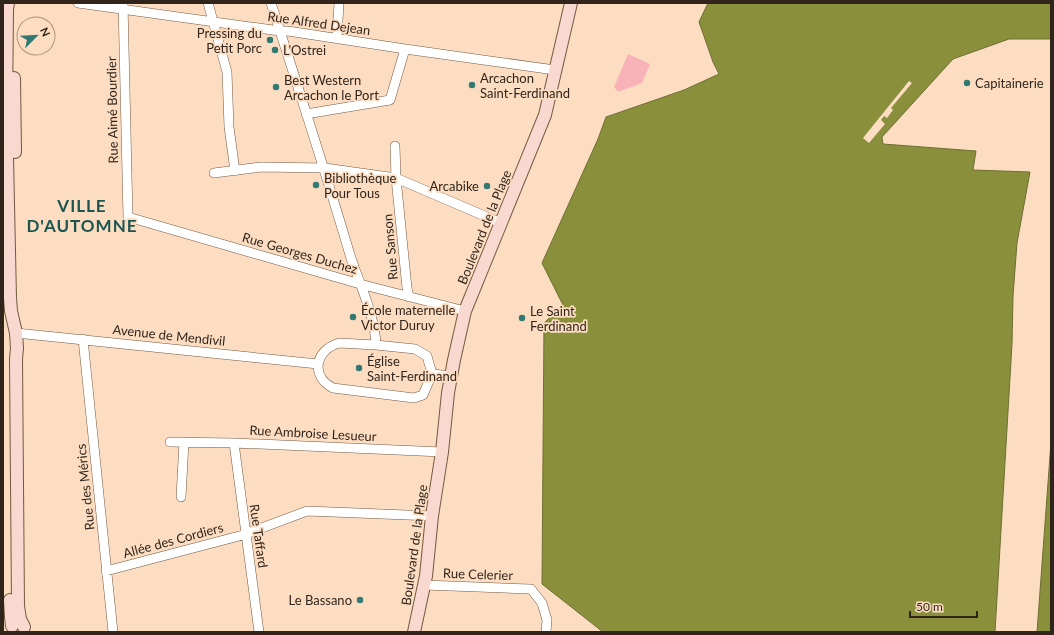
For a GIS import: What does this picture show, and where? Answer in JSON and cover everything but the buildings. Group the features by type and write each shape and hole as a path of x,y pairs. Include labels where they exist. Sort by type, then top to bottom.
{"street":[{"path":"8,3 4,94 10,298 11,311 16,333"},
{"path":"15,3 14,111 16,294 20,315 9,356 9,476 10,602 11,617 18,629"},
{"name":"Rue Alfred Dejean","path":"78,3 123,6 213,22 288,31 556,70"},
{"path":"208,3 227,72 234,171"},
{"path":"271,3 306,114 325,168 355,270 376,333 376,345"},
{"path":"337,38 339,3"},
{"name":"Boulevard de la Plage","path":"414,632 426,576 432,516 442,452 451,376 465,311 545,115 571,3"},
{"name":"Rue Aimé Bourdier","path":"123,6 128,217"},
{"path":"306,114 390,100 405,49"},
{"name":"Rue Sanson","path":"395,146 396,178 409,297"},
{"path":"214,174 261,167 325,168 396,178 501,224"},
{"name":"Rue Georges Duchez","path":"128,217 360,284 465,311"},
{"name":"Avenue de Mendivil","path":"16,333 318,364"},
{"name":"Rue des Mérics","path":"83,339 113,632"},
{"path":"339,343 376,345 415,349 427,356 432,374 423,395 414,398 333,388 328,386 323,381 319,372 318,364 326,349 339,343"},
{"path":"432,374 451,376"},
{"name":"Rue Ambroise Lesueur","path":"170,442 234,443 442,452"},
{"path":"180,497 184,442"},
{"name":"Rue Taffard","path":"234,443 259,632"},
{"name":"Allée des Cordiers","path":"106,571 246,534 307,511 432,516"},
{"name":"Rue Celerier","path":"424,585 531,589 542,603 547,620 546,632"}],"shaded area":[{"path":"708,3 1051,3 1051,39 1009,39 953,59 882,137 883,144 976,151 973,170 1030,172 1017,243 995,632 603,632 542,584 544,323 563,305 542,263 598,139 606,117 684,90 719,74 713,62 699,22"},
{"path":"628,54 650,64 642,83 618,92 614,87"},
{"path":"1051,442 1051,632 1037,632"}],"pier":[{"path":"909,81 912,83 891,108 893,110 887,118 884,116 881,120 885,124 869,143 863,138"}],"place":[{"name":"Pressing du Petit Porc","path":"270,40"},
{"name":"L'Ostrei","path":"275,50"},
{"name":"Capitainerie","path":"967,83"},
{"name":"Arcachon Saint-Ferdinand","path":"472,85"},
{"name":"Best Western Arcachon le Port","path":"276,87"},
{"name":"Bibliothèque Pour Tous","path":"316,185"},
{"name":"Arcabike","path":"487,186"},
{"name":"École maternelle Victor Duruy","path":"353,317"},
{"name":"Le Saint Ferdinand","path":"522,318"},
{"name":"Église Saint-Ferdinand","path":"359,368"},
{"name":"Le Bassano","path":"360,600"}],"district":[{"name":"VILLE D'AUTOMNE","path":"82,216"}]}
